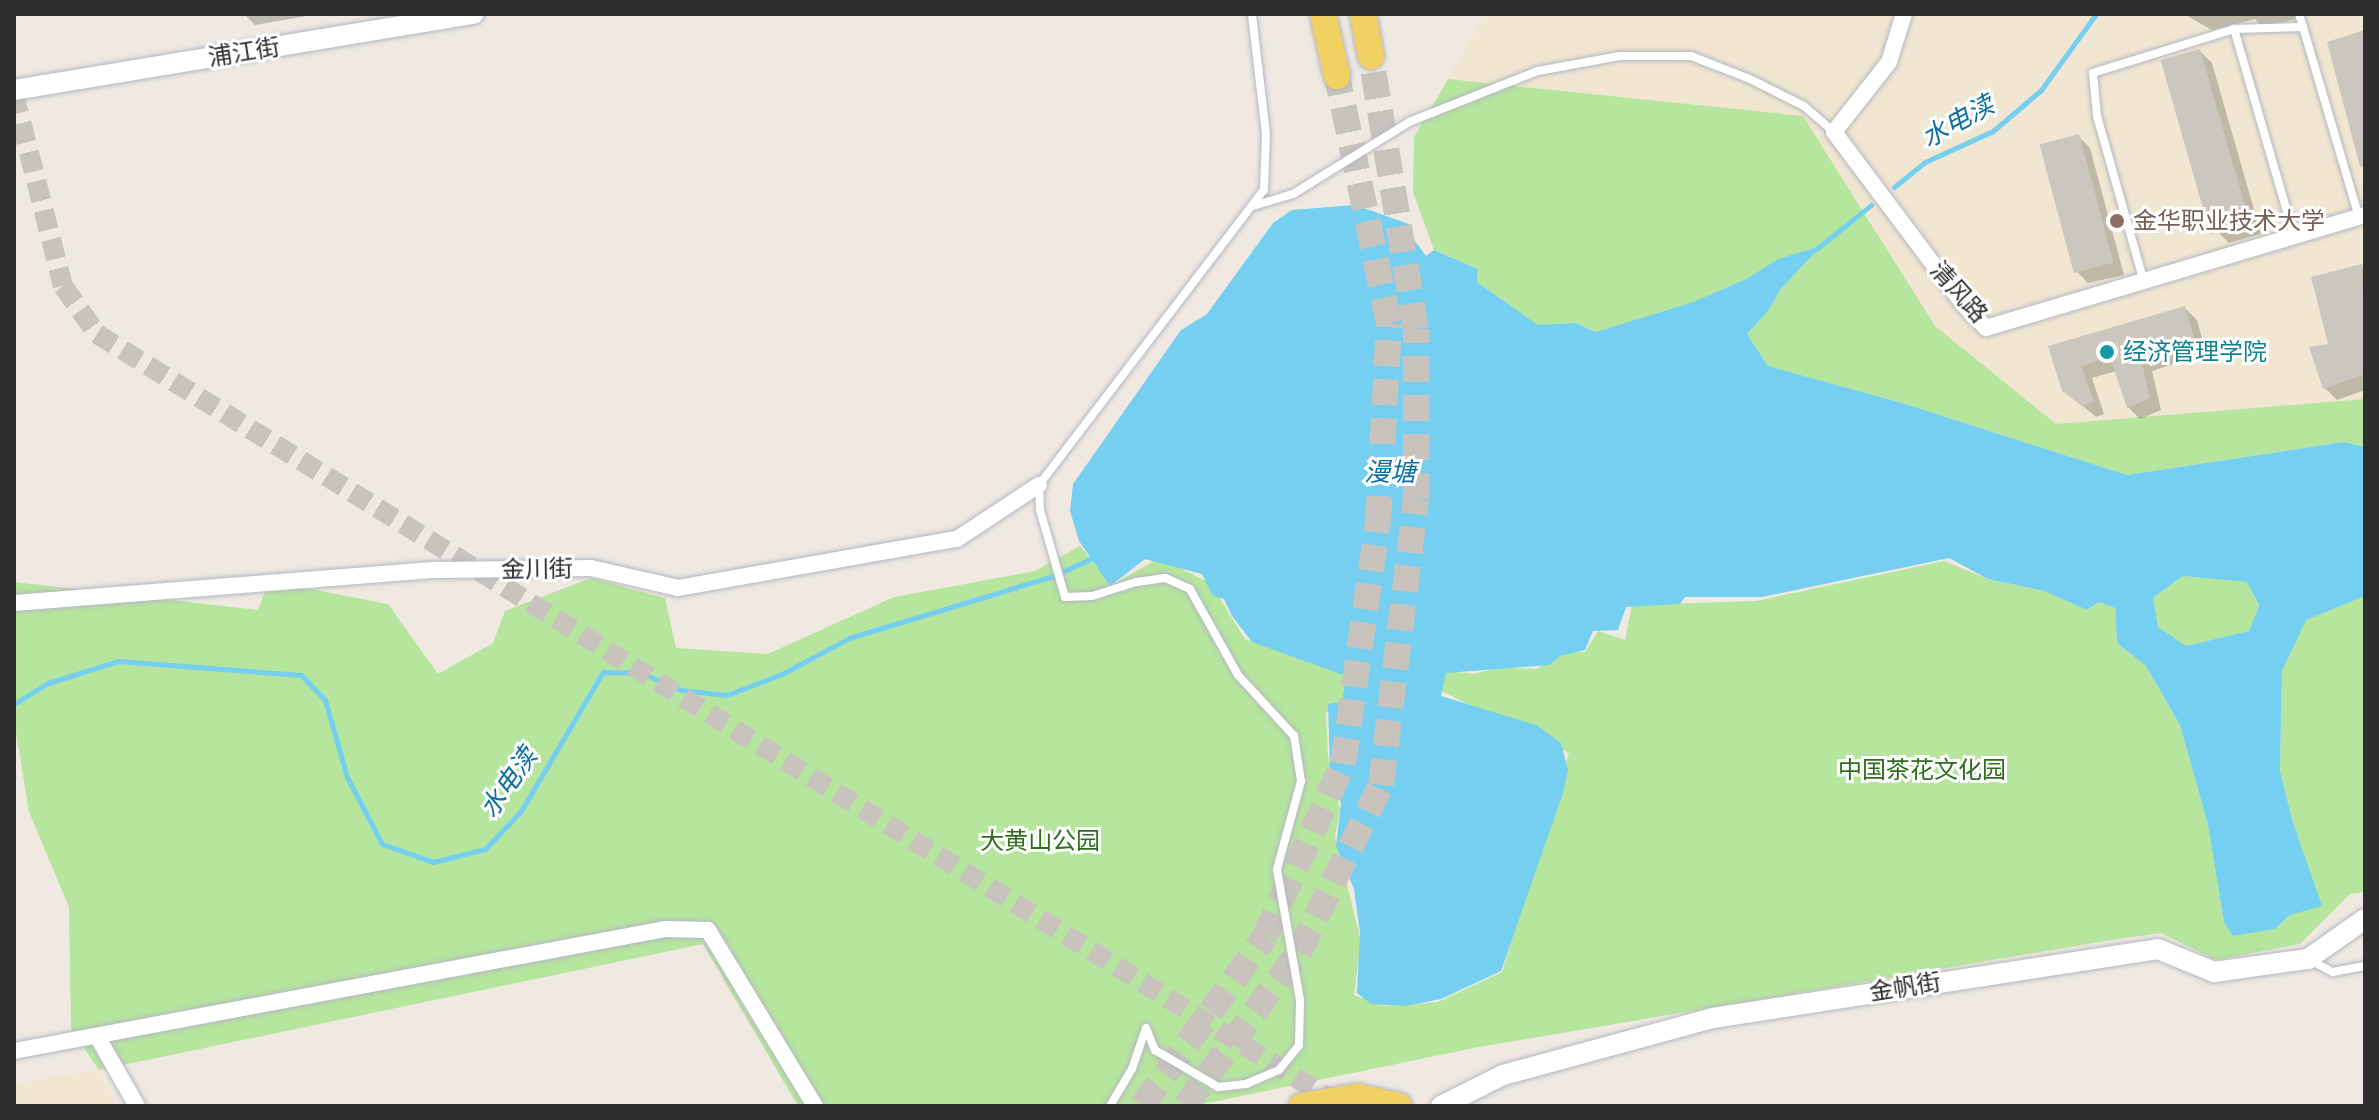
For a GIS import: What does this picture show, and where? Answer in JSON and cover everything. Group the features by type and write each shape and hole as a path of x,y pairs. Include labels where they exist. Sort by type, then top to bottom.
{"main road":[{"path":"1323,14 1337,76"},
{"path":"1363,14 1371,56"},
{"path":"1302,1106 1357,1097 1399,1106"}],"street":[{"name":"浦江街","path":"14,90 474,14"},
{"path":"1834,132 1889,62 1904,14"},
{"name":"清风路","path":"1834,132 1963,304 1986,328 2362,216"},
{"name":"金川街","path":"14,603 436,570 591,568 678,588 957,539 1039,485"},
{"name":"金帆街","path":"1441,1106 1503,1075 1713,1018 2158,949 2214,972 2308,959 2365,919"},
{"path":"14,1051 665,929 708,930 815,1106"},
{"path":"97,1036 137,1106"}],"lane":[{"path":"1110,1106 1132,1069 1146,1028 1155,1050 1218,1087 1246,1084 1279,1070 1299,1045 1300,1000 1277,869 1301,781 1294,736 1238,675 1190,589 1165,578 1136,582 1092,596 1065,597 1040,510 1039,485 1264,190 1266,134 1252,14"},
{"path":"2299,14 2362,216"},
{"path":"2144,282 2097,116 2093,73 2234,29 2303,27"},
{"path":"2234,29 2294,236"},
{"path":"1252,206 1293,194 1409,122 1538,71 1620,56 1691,56 1750,79 1804,106 1834,132"},
{"path":"2308,959 2333,972 2365,966"}],"shaded area":[{"name":"金华职业技术大学","path":"1484,14 2365,14 2365,399 2056,425 1935,326 1803,116 1448,79"},
{"path":"99,1070 117,1106 14,1106 14,1083"}],"green space":[{"path":"1448,79 1803,116 1935,326 2056,424 2365,399 2365,447 2344,442 2127,475 1902,403 1768,366 1747,334 1768,311 1781,289 1819,248 1778,259 1746,279 1693,302 1597,332 1576,323 1538,325 1477,282 1478,269 1434,250 1413,192 1414,137"},
{"name":"大黄山公园","path":"1080,546 1112,585 1159,558 1210,583 1245,639 1346,675 1345,703 1326,713 1328,756 1340,809 1335,837 1361,941 1354,995 1384,1006 1438,1002 1502,972 1569,753 1439,690 1442,670 1473,674 1501,667 1537,669 1562,652 1585,652 1598,631 1625,640 1632,605 1756,601 1944,561 1988,579 2044,591 2087,610 2099,602 2115,608 2117,643 2146,666 2180,725 2208,825 2224,922 2275,929 2290,915 2293,823 2280,771 2282,671 2306,619 2365,596 2365,892 2350,894 2300,944 2216,960 2161,933 2111,940 1479,1047 1193,1106 798,1106 703,944 99,1070 71,1029 69,907 29,812 14,720 14,582 258,610 269,581 388,604 438,674 493,643 505,611 591,578 665,598 676,648 768,654 894,597 1035,571"},
{"path":"2183,576 2247,582 2259,607 2249,631 2186,646 2157,627 2153,598"}],"water":[{"name":"漫塘","path":"1355,205 1409,224 1410,234 1426,256 1434,250 1478,269 1477,282 1538,325 1576,323 1596,332 1693,302 1746,279 1778,259 1821,246 1781,289 1768,311 1747,334 1768,366 1902,403 2127,475 2344,442 2365,447 2365,596 2306,620 2282,671 2280,771 2293,823 2322,906 2290,915 2275,929 2233,936 2224,922 2208,825 2180,725 2146,666 2117,643 2115,608 2099,602 2087,610 2044,591 1988,579 1949,558 1762,597 1685,597 1680,604 1626,607 1618,630 1593,631 1585,650 1560,656 1549,665 1446,673 1441,696 1536,725 1561,743 1568,770 1563,793 1501,971 1441,999 1405,1006 1371,1004 1357,993 1360,933 1354,889 1336,846 1341,803 1330,769 1328,704 1342,702 1346,676 1252,642 1232,616 1224,599 1213,596 1202,574 1145,559 1110,586 1079,541 1070,511 1073,484 1181,330 1207,314 1273,223 1292,210","holes":["2183,576 2247,582 2259,606 2249,631 2186,646 2158,627 2153,598"]}],"building":[{"path":"2365,30 2365,166 2360,167 2327,42"},
{"path":"2200,49 2250,223 2210,234 2161,60"},
{"path":"2079,134 2113,262 2074,273 2039,145"},
{"path":"2362,264 2365,374 2323,389 2309,347 2328,344 2311,277"},
{"name":"经济管理学院","path":"2185,306 2195,341 2141,359 2150,398 2127,408 2110,357 2081,366 2094,402 2082,406 2062,391 2048,346"}],"waterway":[{"name":"水电渎","path":"1894,187 1925,162 1993,131 2041,90 2096,14"},
{"path":"1815,250 1871,205"},
{"name":"水电渎","path":"14,704 48,683 118,661 301,675 325,700 347,777 382,844 433,862 485,849 521,811 603,672 642,673 681,690 727,695 782,674 849,638 1053,576 1095,557"}],"tunnel":[{"path":"1185,1106 1299,952 1381,785 1416,499 1416,329 1371,56"},
{"path":"1142,1106 1264,938 1343,764 1378,522 1389,323 1337,76"},
{"path":"14,94 63,286 97,334 1340,1105"}],"place":[{"name":"金华职业技术大学","path":"2117,221"},
{"name":"经济管理学院","path":"2107,352"}],"park label":[{"name":"中国茶花文化园","path":"1922,770"}]}
